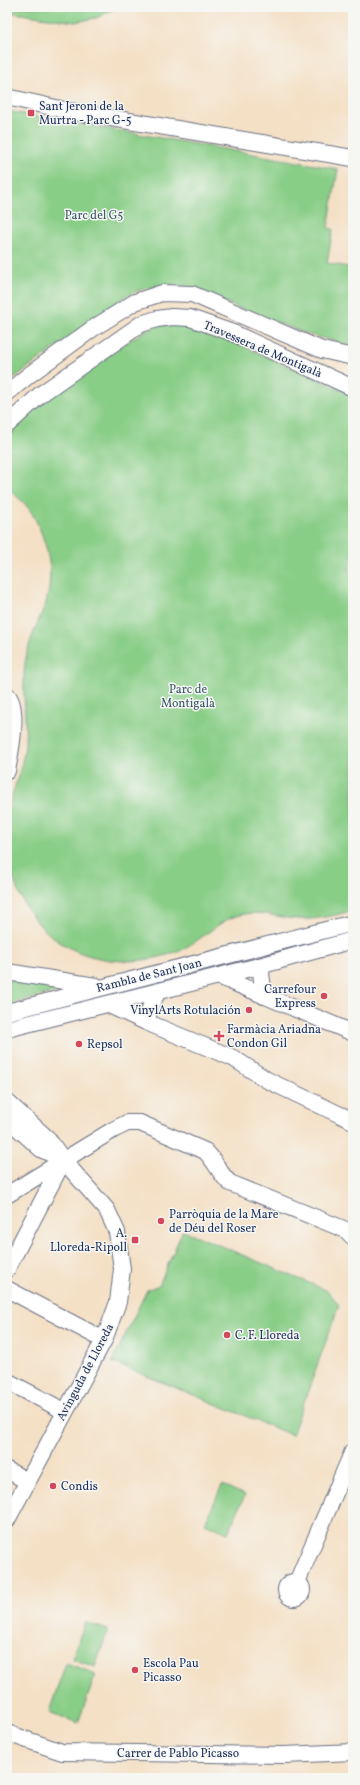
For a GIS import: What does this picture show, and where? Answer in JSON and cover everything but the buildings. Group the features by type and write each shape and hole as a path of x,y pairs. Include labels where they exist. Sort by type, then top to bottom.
{"street":[{"path":"7,97 69,111 353,158"},
{"name":"Travessera de Montigalà","path":"10,422 9,392 28,375 92,329 135,302 162,293 192,294 322,350 353,358"},
{"name":"Travessera de Montigalà","path":"10,422 41,394 140,324 157,318 172,316 190,318 233,333 353,388"},
{"path":"7,772 13,737 8,701"},
{"name":"Rambla de Sant Joan","path":"7,1012 353,923"},
{"name":"Rambla de Sant Joan","path":"263,965 290,939"},
{"name":"Rambla de Sant Joan","path":"7,1029 263,965 353,940"},
{"path":"263,965 261,973 264,996"},
{"path":"7,972 103,987"},
{"path":"218,976 353,1033"},
{"path":"146,1022 152,1002 158,992"},
{"path":"107,1004 233,1058 267,1080 353,1122"},
{"name":"Avinguda de Lloreda","path":"7,1102 48,1139 63,1160 107,1210 117,1232 122,1269 118,1302 104,1340 64,1411 7,1520"},
{"name":"Avinguda de Lloreda","path":"7,1118 41,1149 63,1160"},
{"path":"8,1193 127,1123 140,1123 205,1151 212,1157 222,1177 230,1183 346,1230 353,1237"},
{"path":"7,1268 63,1160"},
{"path":"7,1289 104,1340"},
{"path":"7,1381 64,1411"},
{"path":"297,1582 353,1451"},
{"path":"7,1470 27,1481"},
{"name":"Carrer de Pablo Picasso","path":"7,1733 62,1752 284,1755 353,1752"}],"green space":[{"path":"7,7 119,7 96,18 75,22 7,12"},
{"name":"Parc del G5","path":"7,111 338,169 328,228 333,229 327,263 353,268 353,346 307,334 182,286 157,286 137,291 123,298 7,383"},
{"name":"Parc de Montigalà","path":"180,324 211,332 353,395 353,555 349,571 353,577 353,910 332,916 311,919 297,919 258,913 245,914 230,918 185,948 152,959 124,961 95,957 71,948 50,934 33,916 20,895 11,870 7,844 8,815 24,754 25,664 31,640 47,599 50,571 48,554 35,518 25,504 7,488 7,436 22,419 108,354 148,329 162,325"},
{"path":"7,979 48,987 67,989 7,1005"},
{"name":"C. F. Lloreda","path":"183,1230 328,1291 339,1305 292,1435 112,1362 147,1290 159,1285"},
{"path":"222,1485 245,1495 228,1533 205,1523"},
{"path":"85,1622 108,1630 95,1667 72,1659"},
{"path":"66,1663 96,1674 78,1723 49,1712"}],"place":[{"name":"Sant Jeroni de la Murtra - Parc G-5","path":"31,113"},
{"name":"Carrefour Express","path":"324,996"},
{"name":"VinylArts Rotulación","path":"249,1010"},
{"name":"Farmàcia Ariadna Condon Gil","path":"219,1036"},
{"name":"Repsol","path":"79,1044"},
{"name":"Parròquia de la Mare de Déu del Roser","path":"161,1221"},
{"name":"A. Lloreda-Ripoll","path":"135,1240"},
{"name":"C. F. Lloreda","path":"227,1335"},
{"name":"Condis","path":"53,1486"},
{"name":"Escola Pau Picasso","path":"135,1670"}]}
